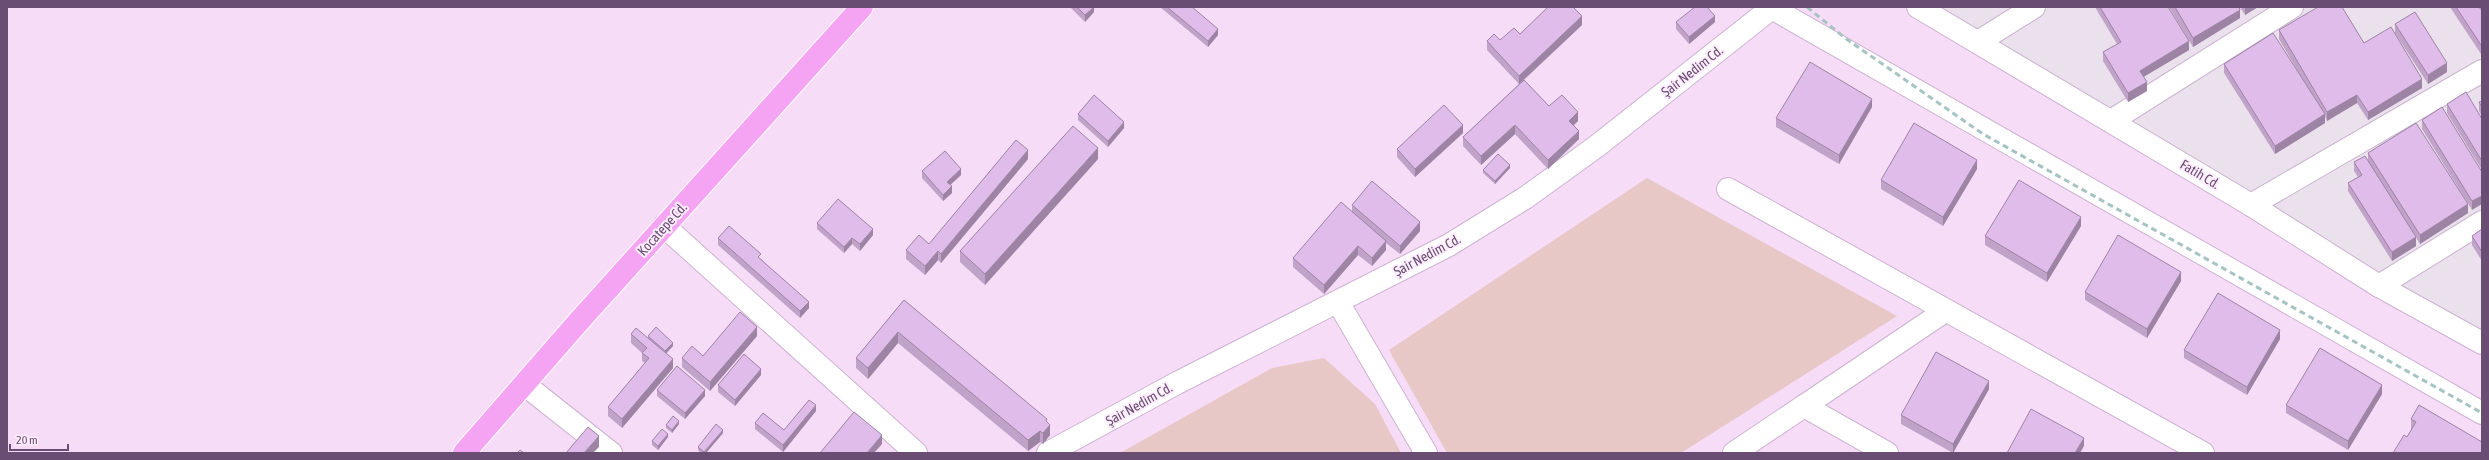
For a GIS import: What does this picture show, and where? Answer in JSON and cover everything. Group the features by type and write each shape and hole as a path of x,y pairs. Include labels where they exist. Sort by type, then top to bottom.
{"main road":[{"name":"Kocatepe Cd.","path":"464,453 664,226 862,7"}],"street":[{"path":"1771,7 2482,413"},
{"name":"Şair Nedim Cd.","path":"1048,453 1177,383 1449,244 1525,198 1597,146 1771,7"},
{"name":"Fatih Cd.","path":"1918,7 2252,205 2379,286 2482,343"},
{"path":"1978,42 2034,7"},
{"path":"2111,121 2292,7"},
{"path":"2252,205 2482,71"},
{"path":"1728,189 1945,311 2203,453"},
{"path":"2379,286 2482,222"},
{"path":"664,226 916,453"},
{"path":"1338,302 1426,453"},
{"path":"1734,453 1945,311"},
{"path":"524,384 610,453"},
{"path":"1804,406 1887,453"}],"shaded area":[{"path":"7,7 2482,7 2482,453 7,453"},
{"path":"1918,7 2482,7 2482,343"},
{"path":"1647,178 1897,316 1681,453 1447,453 1389,350"},
{"path":"1324,358 1375,404 1401,453 1120,453 1272,368"}],"building":[{"path":"1077,7 1094,7 1085,15"},
{"path":"1167,7 1192,7 1218,29 1208,41"},
{"path":"1548,7 1573,7 1582,16 1519,76 1487,41 1494,34 1500,40 1514,28 1520,34"},
{"path":"1695,7 1707,7 1715,16 1689,37 1676,22"},
{"path":"2100,7 2168,7 2189,41 2140,71 2147,82 2128,93 2103,52 2121,42"},
{"path":"2175,7 2239,7 2240,10 2193,38"},
{"path":"2318,7 2342,7 2364,43 2391,27 2422,79 2368,112 2357,95 2327,112 2279,30"},
{"path":"2456,7 2479,7 2482,11 2481,45"},
{"path":"2415,12 2447,63 2428,75 2395,24"},
{"path":"2273,33 2325,114 2275,146 2224,64"},
{"path":"1810,62 1872,99 1839,155 1776,118"},
{"path":"1524,80 1549,106 1562,95 1578,112 1569,121 1579,131 1548,160 1515,125 1481,156 1463,137"},
{"path":"2466,92 2482,119 2482,161 2447,104"},
{"path":"1094,95 1124,122 1108,141 1078,114"},
{"path":"1444,105 1463,125 1415,169 1397,149"},
{"path":"2442,107 2482,172 2482,196 2472,201 2422,120"},
{"path":"1914,123 1977,160 1943,217 1881,180"},
{"path":"2416,123 2468,204 2420,235 2368,153"},
{"path":"1073,126 1098,148 985,274 960,251"},
{"path":"1016,140 1028,150 941,254 938,251 925,266 906,250 919,235 929,244"},
{"path":"945,151 961,169 947,182 952,186 943,195 922,171"},
{"path":"1498,154 1510,165 1495,181 1483,170"},
{"path":"2365,156 2416,237 2392,252 2348,183 2362,175 2354,162"},
{"path":"2019,180 2081,217 2047,273 1985,236"},
{"path":"1372,181 1420,222 1400,246 1352,205"},
{"path":"838,199 873,229 860,244 852,238 844,247 817,223"},
{"path":"1341,202 1386,241 1372,258 1358,246 1324,285 1293,258"},
{"path":"729,226 761,254 758,257 809,302 800,311 718,238"},
{"path":"2482,229 2482,252 2472,236"},
{"path":"2118,235 2181,272 2147,329 2085,292"},
{"path":"2218,293 2280,330 2247,387 2184,350"},
{"path":"904,300 1047,419 1046,421 1050,425 1043,433 1040,431 1028,440 898,332 868,368 856,358"},
{"path":"740,312 757,327 710,382 682,358 692,346 703,356"},
{"path":"656,327 673,343 665,351 648,336"},
{"path":"636,328 673,359 622,419 608,407 649,358 642,353 647,348 631,334"},
{"path":"2320,348 2382,385 2348,441 2286,405"},
{"path":"1936,352 1989,381 1953,444 1901,415"},
{"path":"744,354 761,369 735,400 718,385"},
{"path":"677,366 705,390 685,413 657,390"},
{"path":"809,400 816,405 783,445 755,423 763,413 784,430"},
{"path":"2419,405 2482,442 2482,453 2393,453 2404,435 2407,437 2416,422 2411,419"},
{"path":"2031,409 2084,438 2075,453 2007,453"},
{"path":"854,412 882,435 867,453 820,453"},
{"path":"673,416 679,421 672,430 666,425"},
{"path":"716,424 723,430 704,452 698,447"},
{"path":"588,427 599,436 584,453 566,453"},
{"path":"662,429 668,434 658,446 652,441"},
{"path":"520,450 524,453 517,453"}],"railway":[{"path":"1807,7 1845,38 1983,134 2482,413"}]}
